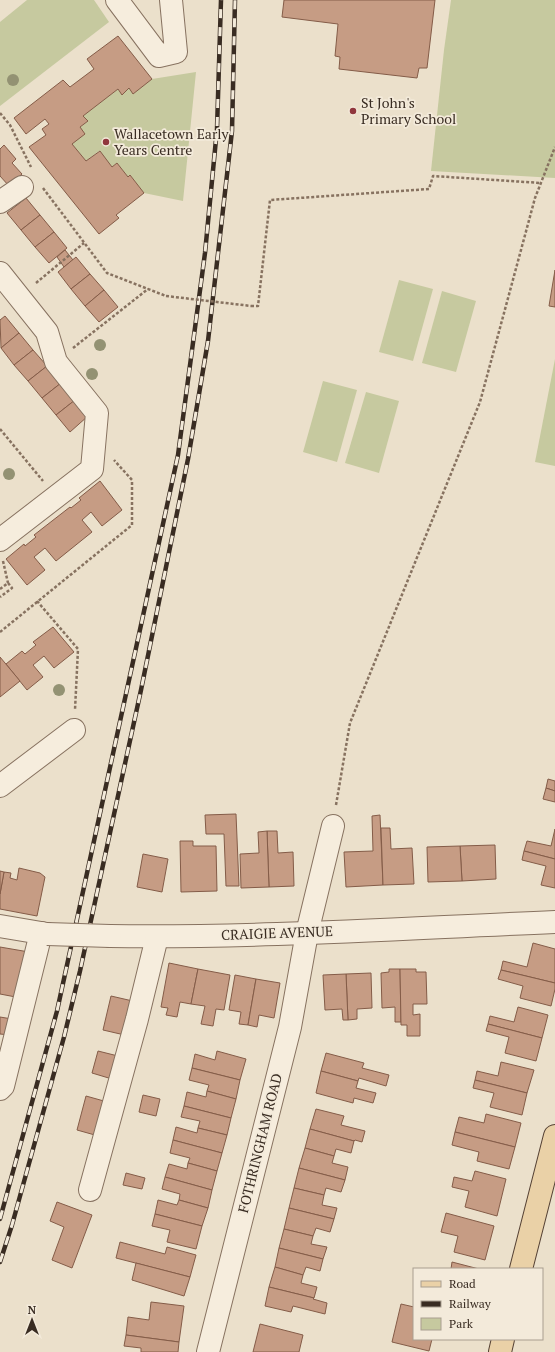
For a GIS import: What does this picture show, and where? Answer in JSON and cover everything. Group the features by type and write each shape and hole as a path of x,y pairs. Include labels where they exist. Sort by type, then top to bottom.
{"main road":[{"path":"521,1268 555,1136"},
{"path":"500,1352 503,1340"}],"street":[{"path":"117,0 159,56 176,52 171,0"},
{"path":"0,202 29,183"},
{"path":"0,273 47,332 56,362 97,413 92,469 57,497 1,547"},
{"path":"0,786 74,730"},
{"name":"FOTHRINGHAM ROAD","path":"208,1352 290,1026 308,933 333,826"},
{"name":"CRAIGIE AVENUE","path":"0,926 44,933 157,937 308,933 555,922"},
{"path":"0,1089 3,1086 44,933"},
{"path":"90,1190 137,1019 157,937"}],"path":[{"path":"0,113 10,125 29,183 84,243 107,273 166,296 258,306 270,200 429,189 433,176 541,183"},
{"path":"333,826 350,722 480,402 536,198 555,147"},
{"path":"20,297 84,243"},
{"path":"56,362 148,290"},
{"path":"0,429 57,497"},
{"path":"0,632 132,525 132,480 95,438"},
{"path":"0,598 12,588 8,583 1,547"},
{"path":"0,589 8,583"},
{"path":"37,601 78,649 74,730"}],"green space":[{"path":"27,0 94,0 109,22 0,106 0,22"},
{"path":"451,0 555,0 555,178 431,171"},
{"path":"196,72 183,201 144,193 130,175 128,177 117,163 112,167 99,151 86,161 72,144 80,127 87,122 83,116 118,89 122,94 129,88 134,93 152,79"},
{"path":"399,280 433,289 413,361 379,352"},
{"path":"442,291 476,301 456,372 422,363"},
{"path":"555,359 555,466 535,462"},
{"path":"323,381 357,390 337,462 303,452"},
{"path":"366,392 399,401 379,473 345,463"}],"building":[{"path":"284,0 435,0 427,68 419,68 417,78 339,69 340,57 335,56 338,24 282,17"},
{"path":"118,36 152,79 133,94 129,88 122,95 118,89 83,116 88,121 80,127 85,134 72,144 86,161 100,151 112,167 117,163 128,177 130,175 144,193 116,215 119,218 99,234 29,147 46,135 42,129 49,124 45,119 26,134 14,118 63,80 70,87 94,69 87,59"},
{"path":"4,145 16,159 12,163 22,174 9,186 0,176 0,149"},
{"path":"26,198 40,215 21,230 7,213"},
{"path":"40,215 54,232 35,247 21,230"},
{"path":"54,232 67,248 49,263 35,247"},
{"path":"65,250 73,260 64,267 57,257"},
{"path":"76,257 90,274 71,289 58,272"},
{"path":"555,270 555,307 549,306"},
{"path":"90,274 104,290 85,306 71,289"},
{"path":"104,290 118,307 99,322 85,306"},
{"path":"5,316 19,333 1,348 0,320"},
{"path":"19,333 33,350 14,365 1,348"},
{"path":"33,350 47,366 28,381 14,365"},
{"path":"47,366 61,383 42,398 28,381"},
{"path":"61,383 75,400 56,415 42,398"},
{"path":"75,400 88,416 70,432 56,415"},
{"path":"100,481 122,510 102,526 91,512 82,520 92,532 56,561 45,548 34,557 45,570 27,585 6,559 24,544 25,546 36,537 34,535 81,500 79,498"},
{"path":"53,627 74,652 54,668 44,656 33,665 43,677 27,690 6,664 22,651 25,654 36,645 33,642"},
{"path":"0,657 20,681 0,697"},
{"path":"548,779 555,781 555,791 546,788"},
{"path":"546,788 555,791 555,802 543,799"},
{"path":"236,814 239,886 226,886 224,834 206,834 205,815"},
{"path":"380,815 383,885 346,887 344,852 373,851 372,816"},
{"path":"381,828 390,828 391,849 412,848 414,884 383,885"},
{"path":"555,829 555,859 524,851 527,841 551,846"},
{"path":"267,831 277,831 278,853 293,852 294,886 269,887"},
{"path":"267,831 269,887 241,888 240,854 259,853 258,832"},
{"path":"180,841 193,841 193,846 216,846 217,891 181,892"},
{"path":"495,845 496,879 462,881 460,846"},
{"path":"460,846 462,881 428,882 427,847"},
{"path":"524,851 555,859 555,888 541,885 546,866 522,860"},
{"path":"143,854 168,859 162,892 137,887"},
{"path":"19,868 40,873 45,877 37,916 0,909 0,894 4,872 11,873 10,878 17,880"},
{"path":"0,871 4,872 0,894"},
{"path":"533,943 555,949 555,983 501,970 503,961 527,967"},
{"path":"0,947 29,952 21,998 0,994"},
{"path":"169,963 198,969 191,1004 180,1002 177,1017 166,1015 168,1008 161,1007"},
{"path":"198,969 230,975 224,1010 216,1009 213,1026 201,1024 205,1006 191,1004"},
{"path":"389,969 400,969 401,1022 395,1022 395,1007 382,1008 381,973 389,972"},
{"path":"400,969 416,969 416,972 426,972 427,1004 413,1004 413,1015 420,1014 420,1036 407,1036 407,1025 401,1025"},
{"path":"501,970 555,983 551,1006 520,998 523,986 498,979"},
{"path":"371,973 372,1008 357,1009 357,1019 348,1020 346,974"},
{"path":"346,974 348,1020 343,1020 342,1009 325,1010 323,975"},
{"path":"235,975 256,979 248,1025 239,1024 241,1012 229,1010"},
{"path":"256,979 280,983 274,1018 259,1015 257,1027 248,1025"},
{"path":"111,996 137,1002 129,1036 103,1030"},
{"path":"518,1007 548,1015 542,1038 488,1024 490,1016 514,1022"},
{"path":"0,1017 12,1019 10,1035 0,1034"},
{"path":"488,1024 542,1038 536,1061 505,1053 509,1037 486,1031"},
{"path":"98,1051 118,1056 112,1079 92,1073"},
{"path":"217,1051 246,1059 240,1080 192,1068 195,1054 215,1060"},
{"path":"326,1053 364,1063 362,1068 389,1075 386,1086 359,1078 358,1081 321,1071"},
{"path":"501,1062 534,1070 527,1093 475,1080 477,1071 498,1076"},
{"path":"192,1068 240,1080 236,1099 207,1091 209,1085 189,1080"},
{"path":"321,1071 358,1081 356,1088 376,1093 373,1103 354,1098 353,1103 316,1093"},
{"path":"475,1080 527,1093 522,1115 490,1107 494,1093 473,1088"},
{"path":"207,1091 236,1099 231,1118 184,1106 187,1092 206,1097"},
{"path":"143,1095 160,1099 156,1116 139,1112"},
{"path":"86,1096 111,1103 102,1137 77,1130"},
{"path":"184,1106 231,1118 227,1135 198,1128 200,1121 181,1117"},
{"path":"316,1109 344,1116 341,1125 365,1131 362,1142 310,1129"},
{"path":"486,1114 521,1123 515,1147 455,1132 459,1117 484,1123"},
{"path":"176,1127 197,1133 198,1128 227,1135 222,1153 173,1140"},
{"path":"310,1129 354,1141 351,1153 336,1149 334,1156 305,1148"},
{"path":"455,1132 515,1147 509,1169 477,1161 479,1152 452,1145"},
{"path":"173,1140 222,1153 217,1171 188,1163 190,1158 170,1153"},
{"path":"305,1148 334,1156 332,1163 348,1167 345,1180 299,1168"},
{"path":"188,1163 217,1171 212,1190 165,1177 169,1164 187,1169"},
{"path":"299,1168 345,1180 341,1192 326,1188 324,1195 294,1188"},
{"path":"475,1171 506,1179 497,1216 465,1207 469,1191 452,1187 454,1177 472,1181"},
{"path":"126,1173 145,1178 142,1189 123,1185"},
{"path":"165,1177 212,1190 208,1208 179,1200 180,1194 162,1189"},
{"path":"294,1188 324,1195 322,1205 337,1208 334,1219 289,1208"},
{"path":"158,1200 177,1205 179,1200 208,1208 202,1226 155,1214"},
{"path":"57,1202 92,1215 72,1268 52,1260 64,1227 50,1221"},
{"path":"289,1208 334,1219 330,1232 316,1228 313,1236 284,1229"},
{"path":"446,1213 494,1226 485,1260 454,1252 458,1236 441,1232"},
{"path":"155,1214 202,1226 196,1249 167,1242 170,1230 152,1226"},
{"path":"284,1229 313,1236 311,1244 327,1247 323,1259 279,1248"},
{"path":"120,1242 165,1254 167,1247 196,1255 190,1277 116,1258"},
{"path":"279,1248 323,1259 320,1271 306,1267 303,1275 275,1267"},
{"path":"452,1262 475,1268 451,1268"},
{"path":"136,1263 190,1277 184,1296 132,1280"},
{"path":"275,1267 303,1275 301,1283 317,1287 314,1298 269,1287"},
{"path":"269,1287 314,1298 313,1299 327,1303 325,1314 293,1306 291,1312 265,1306"},
{"path":"151,1302 184,1306 179,1342 126,1335 128,1317 149,1320"},
{"path":"401,1304 413,1307 413,1340 432,1340 429,1351 392,1342"},
{"path":"260,1324 303,1335 299,1352 253,1352"},
{"path":"126,1335 179,1342 178,1352 141,1352 141,1348 124,1346"}],"railway":[{"path":"0,1219 57,1011 178,455 205,253 217,129 221,0"},
{"path":"0,1262 12,1225 64,1037 80,971 141,690 188,459 208,341 232,131 235,0"}],"place":[{"name":"St John's Primary School","path":"353,111"},
{"name":"Wallacetown Early Years Centre","path":"106,142"}]}
